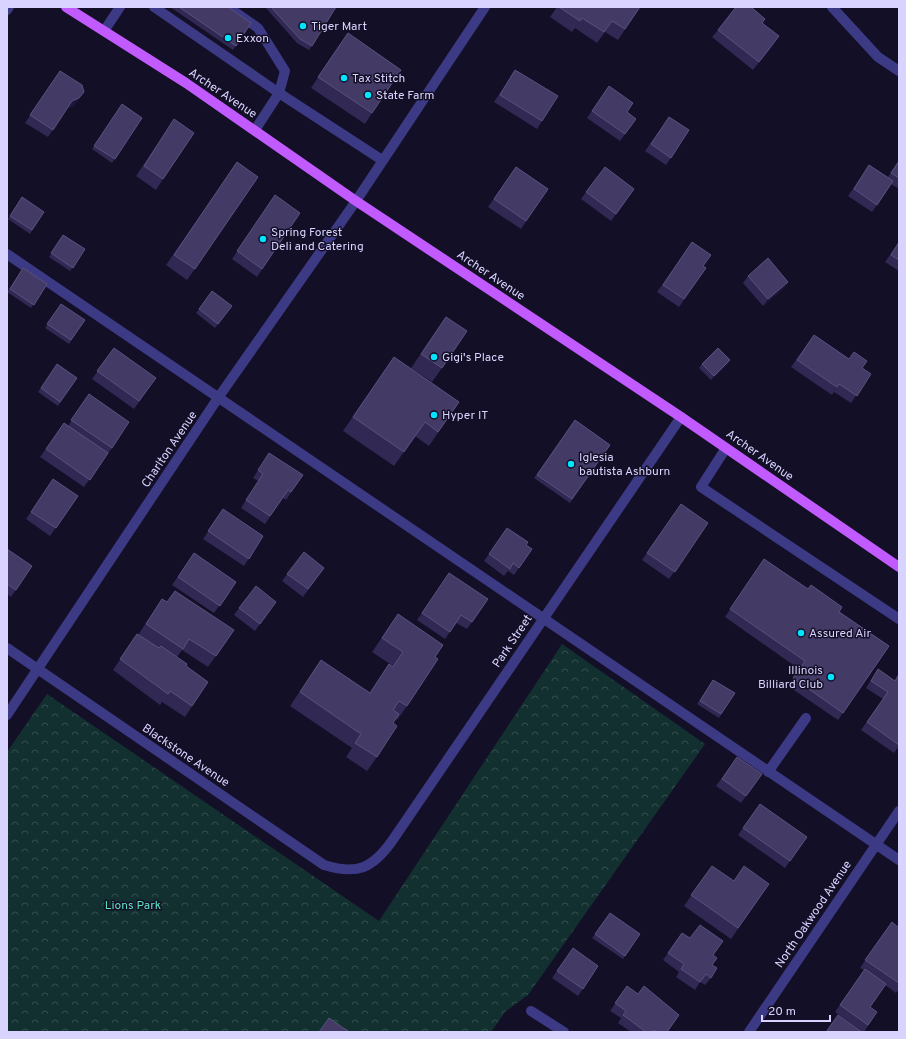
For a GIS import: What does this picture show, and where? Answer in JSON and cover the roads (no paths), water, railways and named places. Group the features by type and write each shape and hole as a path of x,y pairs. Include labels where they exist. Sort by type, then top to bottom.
{"main road":[{"name":"Archer Avenue","path":"66,7 186,83 356,201 726,448 899,567"}],"street":[{"path":"104,31 120,7"},
{"path":"154,7 279,93 382,160"},
{"path":"228,7 258,28 285,71 279,93 255,130"},
{"name":"Charlton Avenue","path":"7,715 218,398 356,201 485,7"},
{"path":"832,7 878,57 899,71"},
{"path":"7,254 899,860"},
{"name":"Park Street","path":"356,869 370,865 382,856 680,417"},
{"path":"726,448 701,487 899,619"},
{"name":"Blackstone Avenue","path":"7,648 324,865 340,870 356,869"},
{"path":"768,772 806,718"},
{"name":"North Oakwood Avenue","path":"749,1032 899,812"},
{"path":"531,1011 564,1032"}],"place":[{"name":"Tiger Mart","path":"303,26"},
{"name":"Exxon","path":"228,38"},
{"name":"Tax Stitch","path":"344,78"},
{"name":"State Farm","path":"368,95"},
{"name":"Spring Forest Deli and Catering","path":"263,239"},
{"name":"Gigi's Place","path":"434,357"},
{"name":"Hyper IT","path":"434,415"},
{"name":"Iglesia bautista Ashburn","path":"571,464"},
{"name":"Assured Air","path":"801,633"},
{"name":"Illinois Billiard Club","path":"831,677"}],"park label":[{"name":"Lions Park","path":"133,905"}]}
